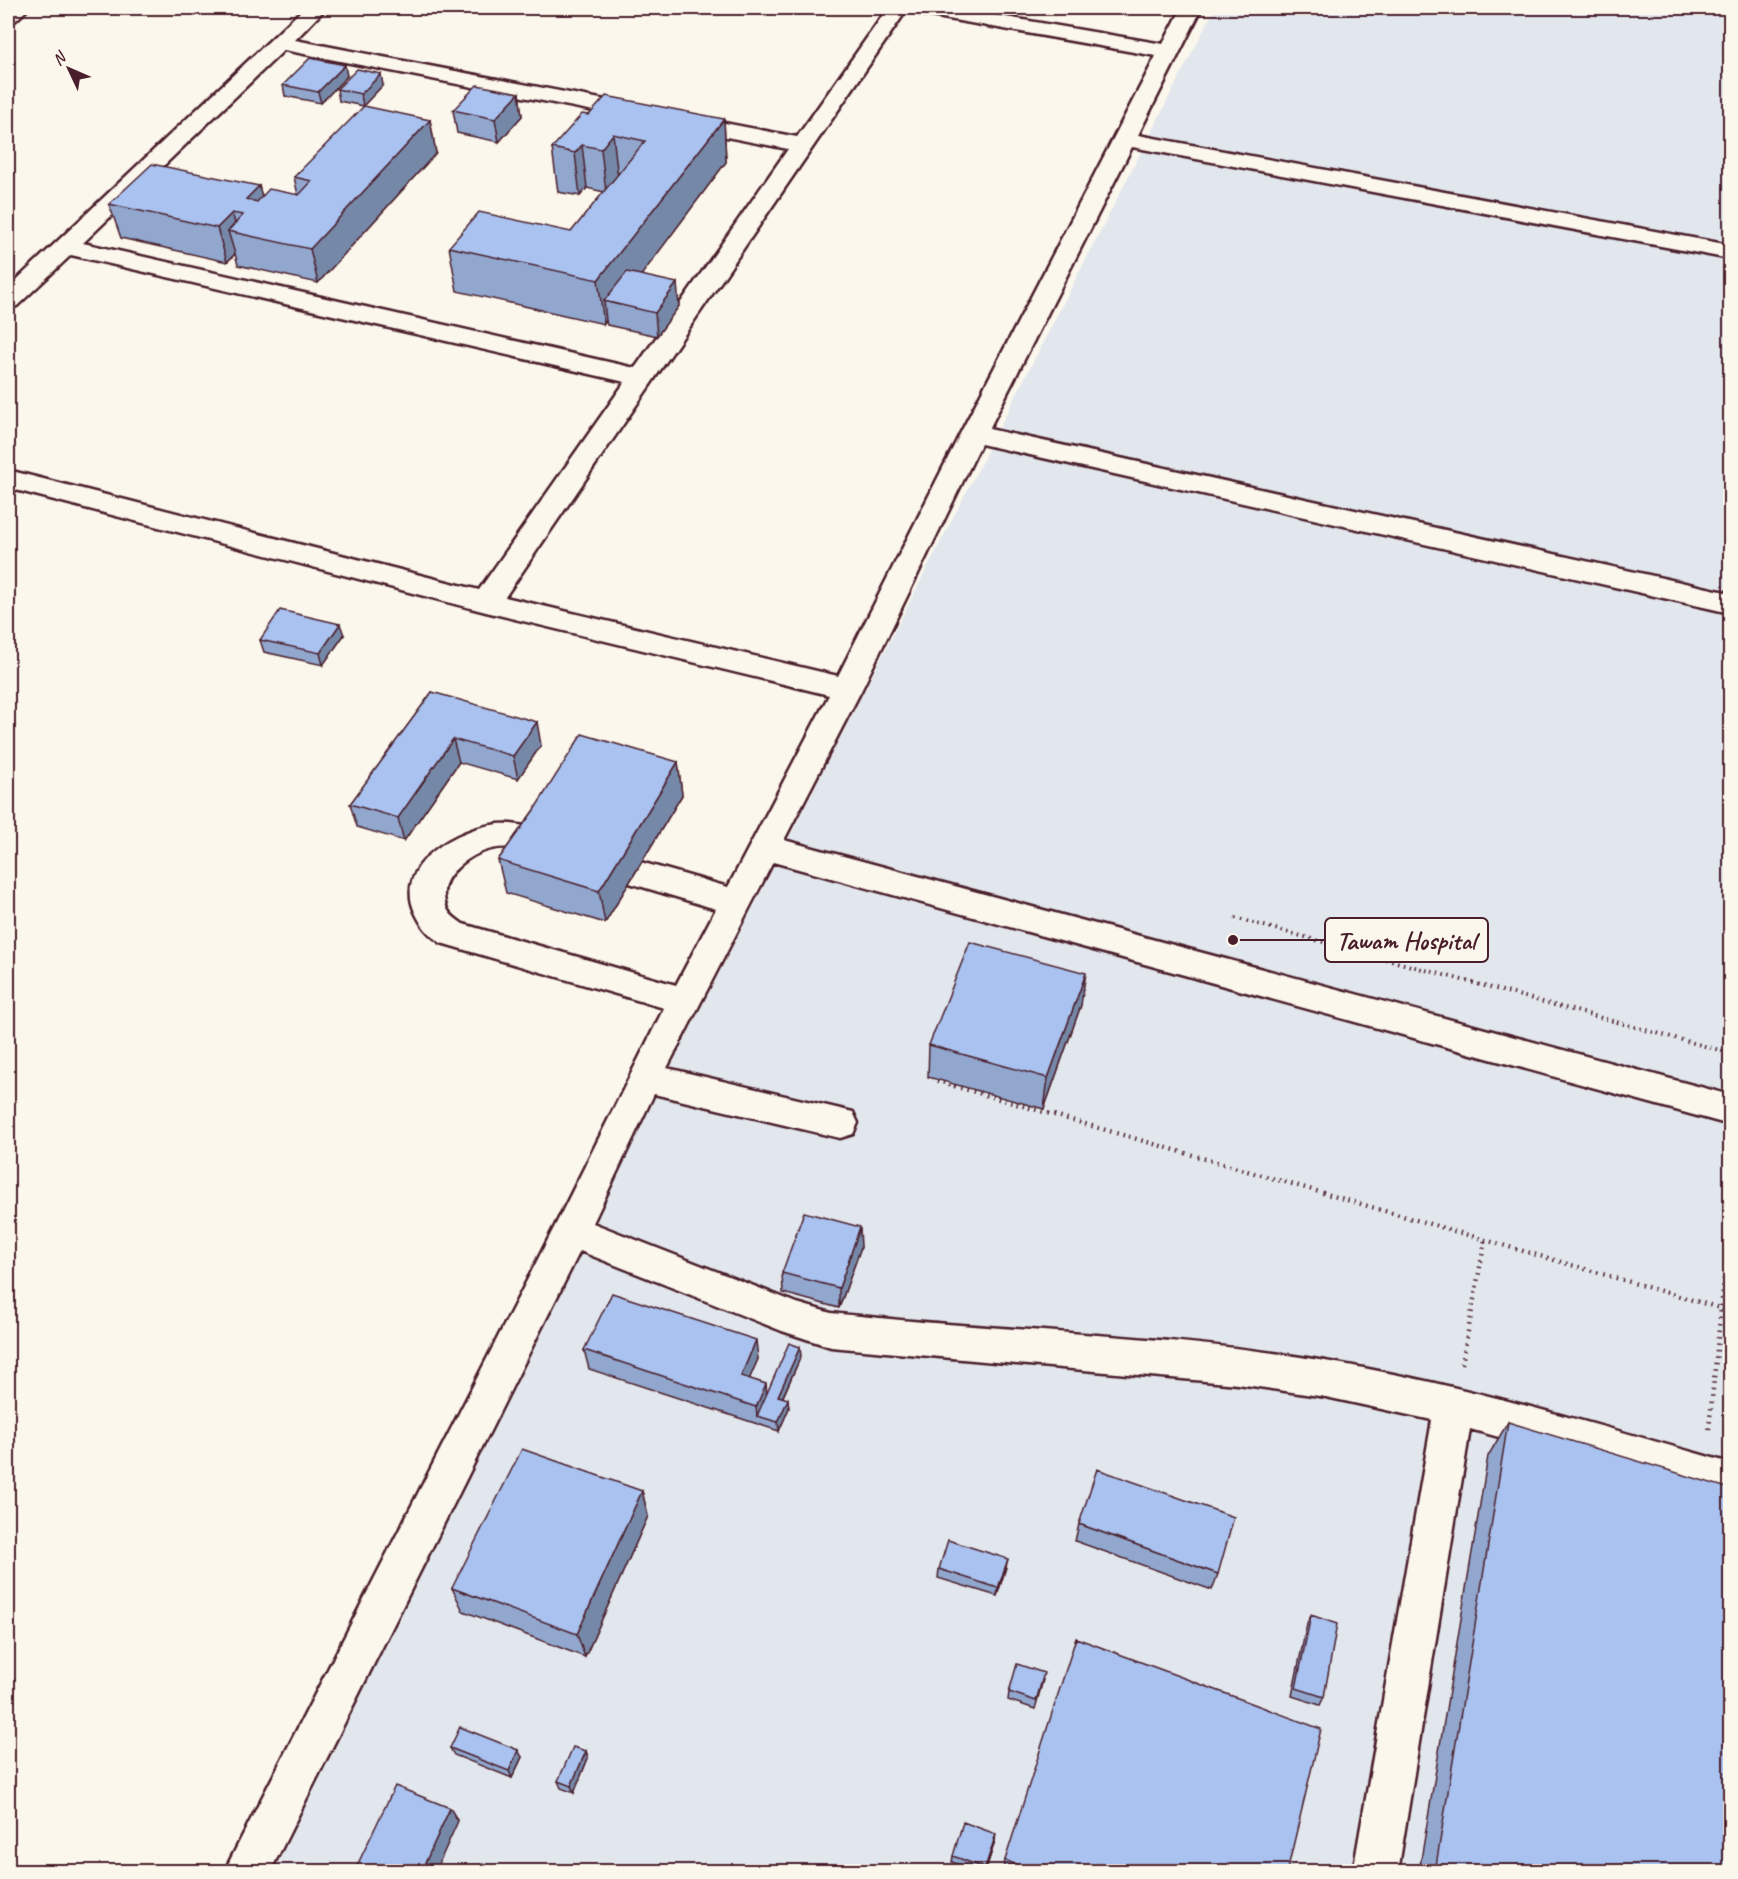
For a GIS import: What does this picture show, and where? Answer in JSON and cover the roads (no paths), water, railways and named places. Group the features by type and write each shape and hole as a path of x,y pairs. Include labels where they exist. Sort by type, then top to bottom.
{"street":[{"path":"8,17 19,8"},
{"path":"8,301 316,8"},
{"path":"486,602 898,8"},
{"path":"920,8 1170,52"},
{"path":"246,1872 571,1231 645,1077 847,690 973,434 1192,8"},
{"path":"279,43 802,145"},
{"path":"1125,139 1731,252"},
{"path":"65,246 642,378"},
{"path":"973,434 1731,603"},
{"path":"8,479 486,602 847,690"},
{"path":"541,843 520,836 496,836 473,841 451,852 436,868 427,886 428,905 436,922 453,934 686,1001"},
{"path":"764,847 1731,1110"},
{"path":"637,873 737,902"},
{"path":"645,1077 840,1123"},
{"path":"571,1231 795,1319 831,1330 1270,1370 1326,1379 1454,1406 1718,1478"},
{"path":"1376,1872 1454,1406"}],"place":[{"name":"Tawam Hospital","path":"1233,940"}]}
